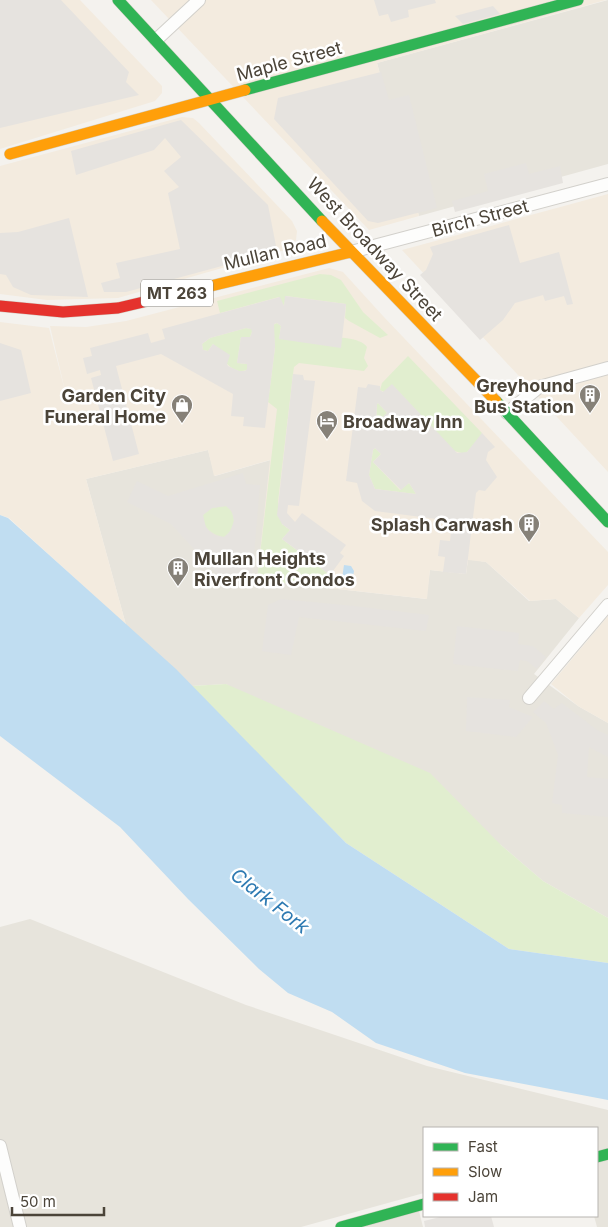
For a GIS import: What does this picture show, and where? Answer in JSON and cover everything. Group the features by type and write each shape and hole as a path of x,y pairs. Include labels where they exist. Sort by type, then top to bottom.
{"main road":[{"name":"West Broadway Street","path":"118,0 213,100 351,252 507,413 608,522"},
{"name":"Maple Street","path":"10,154 578,0"},
{"name":"Mullan Road","path":"0,306 63,312 118,308 351,252"},
{"path":"341,1227 423,1204"}],"street":[{"path":"154,37 188,0"},
{"path":"154,37 199,0"},
{"name":"Birch Street","path":"351,252 608,184"},
{"path":"507,413 539,387 608,368"},
{"path":"530,698 608,605"},
{"path":"0,1146 20,1227"}],"shaded area":[{"path":"0,0 80,0 162,86 162,93 155,101 0,149"},
{"path":"0,0 61,0 129,72 126,82 139,95 0,128"},
{"path":"151,0 606,0 377,63 419,216 369,230"},
{"path":"374,0 435,0 436,3 408,10 409,17 391,22 388,14 379,16"},
{"path":"608,0 608,164 419,216 377,63"},
{"path":"493,6 500,14 463,24 455,16"},
{"path":"381,72 389,100 409,95 437,208 378,223 368,221 274,119 278,98"},
{"path":"182,117 193,118 199,123 292,221 297,231 296,240 288,249 118,298 47,300 0,294 0,166"},
{"path":"181,120 268,205 277,251 126,292 104,292 101,283 120,278 116,263 180,249 168,193 179,187 164,171 181,157 165,138 154,150 76,175 71,151"},
{"path":"526,163 529,174 560,166 563,183 455,212 452,201 488,191 484,174"},
{"path":"608,194 608,472 402,250"},
{"path":"69,218 88,297 31,295 13,287 6,275 0,274 0,233 18,232"},
{"path":"509,225 520,263 559,252 573,304 567,305 564,296 545,301 543,295 515,303 503,320 480,340 420,275 426,270 433,254 430,247"},
{"path":"329,268 343,272 608,552 608,585 579,618 556,599 530,601 486,562 468,560 466,574 430,570 427,599 257,580 270,460 214,476 208,450 86,479 126,625 9,518 0,515 0,322 49,328 66,395 50,326 86,327 126,321"},
{"path":"285,296 346,304 341,348 279,339 281,326 277,323 274,324 275,347 265,428 243,426 244,417 231,416 233,394 161,354 116,366 139,454 113,461 91,378 101,375 100,370 87,374 83,358 92,356 90,348 148,333 151,343 165,339 162,329 280,297 284,306","holes":["246,328 251,329 250,337 241,337 237,363 247,364 245,371 239,371 228,366 230,355 213,344 208,351 203,350 202,344 210,338"]},
{"path":"0,343 21,350 31,393 0,401"},
{"path":"293,374 303,375 304,380 315,381 299,506 288,505 287,513 295,522 302,513 346,545 340,553 344,556 330,575 282,539 290,530 282,524 277,515"},
{"path":"368,384 380,386 380,390 383,392 392,384 457,453 467,452 482,433 495,447 488,452 486,460 497,477 485,491 479,490 476,493 466,574 443,572 445,557 438,556 440,540 450,541 452,521 375,511 362,501 357,483 346,481 358,387 366,388","holes":["377,404 387,413 376,423","375,448 381,454 373,462 401,490 409,483 416,494 375,489 369,475 373,450"]},
{"path":"208,450 215,476 271,460 258,580 426,599 430,570 466,574 468,559 486,562 529,601 556,599 579,618 534,674 578,706 608,723 608,918 543,881 501,845 226,684 191,686 126,625 86,479"},
{"path":"243,473 246,484 260,485 252,577 234,575 225,583 171,524 127,502 137,481 168,496","holes":["226,506 232,511 234,521 230,532 224,537 215,536 206,528 203,515 212,508"]},
{"path":"281,599 429,615 426,631 299,617 291,655 262,651 268,605"},
{"path":"608,616 608,723 578,706 551,684"},
{"path":"457,626 519,633 518,644 533,646 546,657 537,669 527,661 520,660 518,671 453,664"},
{"path":"467,697 510,700 509,707 533,717 516,737 466,731"},
{"path":"544,701 554,709 562,703 597,730 608,735 608,757 589,747 587,777 608,779 608,817 562,813 562,805 552,803 558,755 546,723 533,712"},
{"path":"30,919 246,1005 427,1066 608,1110 608,1227 597,1227 594,1217 598,1217 598,1127 423,1127 423,1193 301,1227 0,1227 0,927"},
{"path":"418,1207 423,1227 343,1227"},
{"path":"440,1217 491,1217 494,1227 425,1227 424,1221"}],"green space":[{"path":"320,274 331,275 341,280 363,312 388,335 380,338 349,321 345,318 346,304 286,296 284,306 279,297 220,313 217,301"},
{"path":"277,323 281,326 279,339 339,337 361,342 367,347 364,358 368,366 364,371 299,363 294,367 278,502 282,524 290,530 282,539 330,575 329,588 257,580 277,409 268,402 275,348 273,325"},
{"path":"246,328 252,329 252,332 250,337 241,337 237,363 247,364 247,370 241,371 231,368 213,344 208,351 203,350 202,344 210,338"},
{"path":"408,356 482,433 477,442 465,454 454,451 392,385 384,392 380,390 382,383"},
{"path":"377,404 387,413 376,423"},
{"path":"375,448 381,454 373,462 400,490 409,483 416,494 375,489 369,475 373,450"},
{"path":"226,506 234,518 234,522 231,530 224,537 216,535 206,527 203,515 212,508"},
{"path":"226,684 430,773 501,845 543,881 608,918 608,963 509,949 346,843 191,686"}],"water":[{"name":"Clark Fork","path":"0,515 8,518 176,669 346,843 509,949 608,963 608,1100 465,1073 376,1043 332,1012 288,993 259,969 188,899 120,827 0,736"},
{"path":"344,565 351,566 354,571 351,586 341,585"}],"traffic: fast":[{"path":"118,0 322,221"},
{"path":"245,90 578,0"},
{"path":"496,401 608,522"},
{"path":"598,1157 608,1154"},
{"path":"341,1227 423,1204"}],"traffic: slow":[{"path":"10,154 245,90"},
{"path":"322,221 496,401"},
{"path":"190,291 351,252"}],"traffic: jam":[{"path":"0,306 63,312 118,308 190,291"}],"place":[{"name":"Greyhound Bus Station","path":"590,414"},
{"name":"Garden City Funeral Home","path":"182,424"},
{"name":"Broadway Inn","path":"327,440"},
{"name":"Splash Carwash","path":"529,543"},
{"name":"Mullan Heights Riverfront Condos","path":"178,587"}]}
